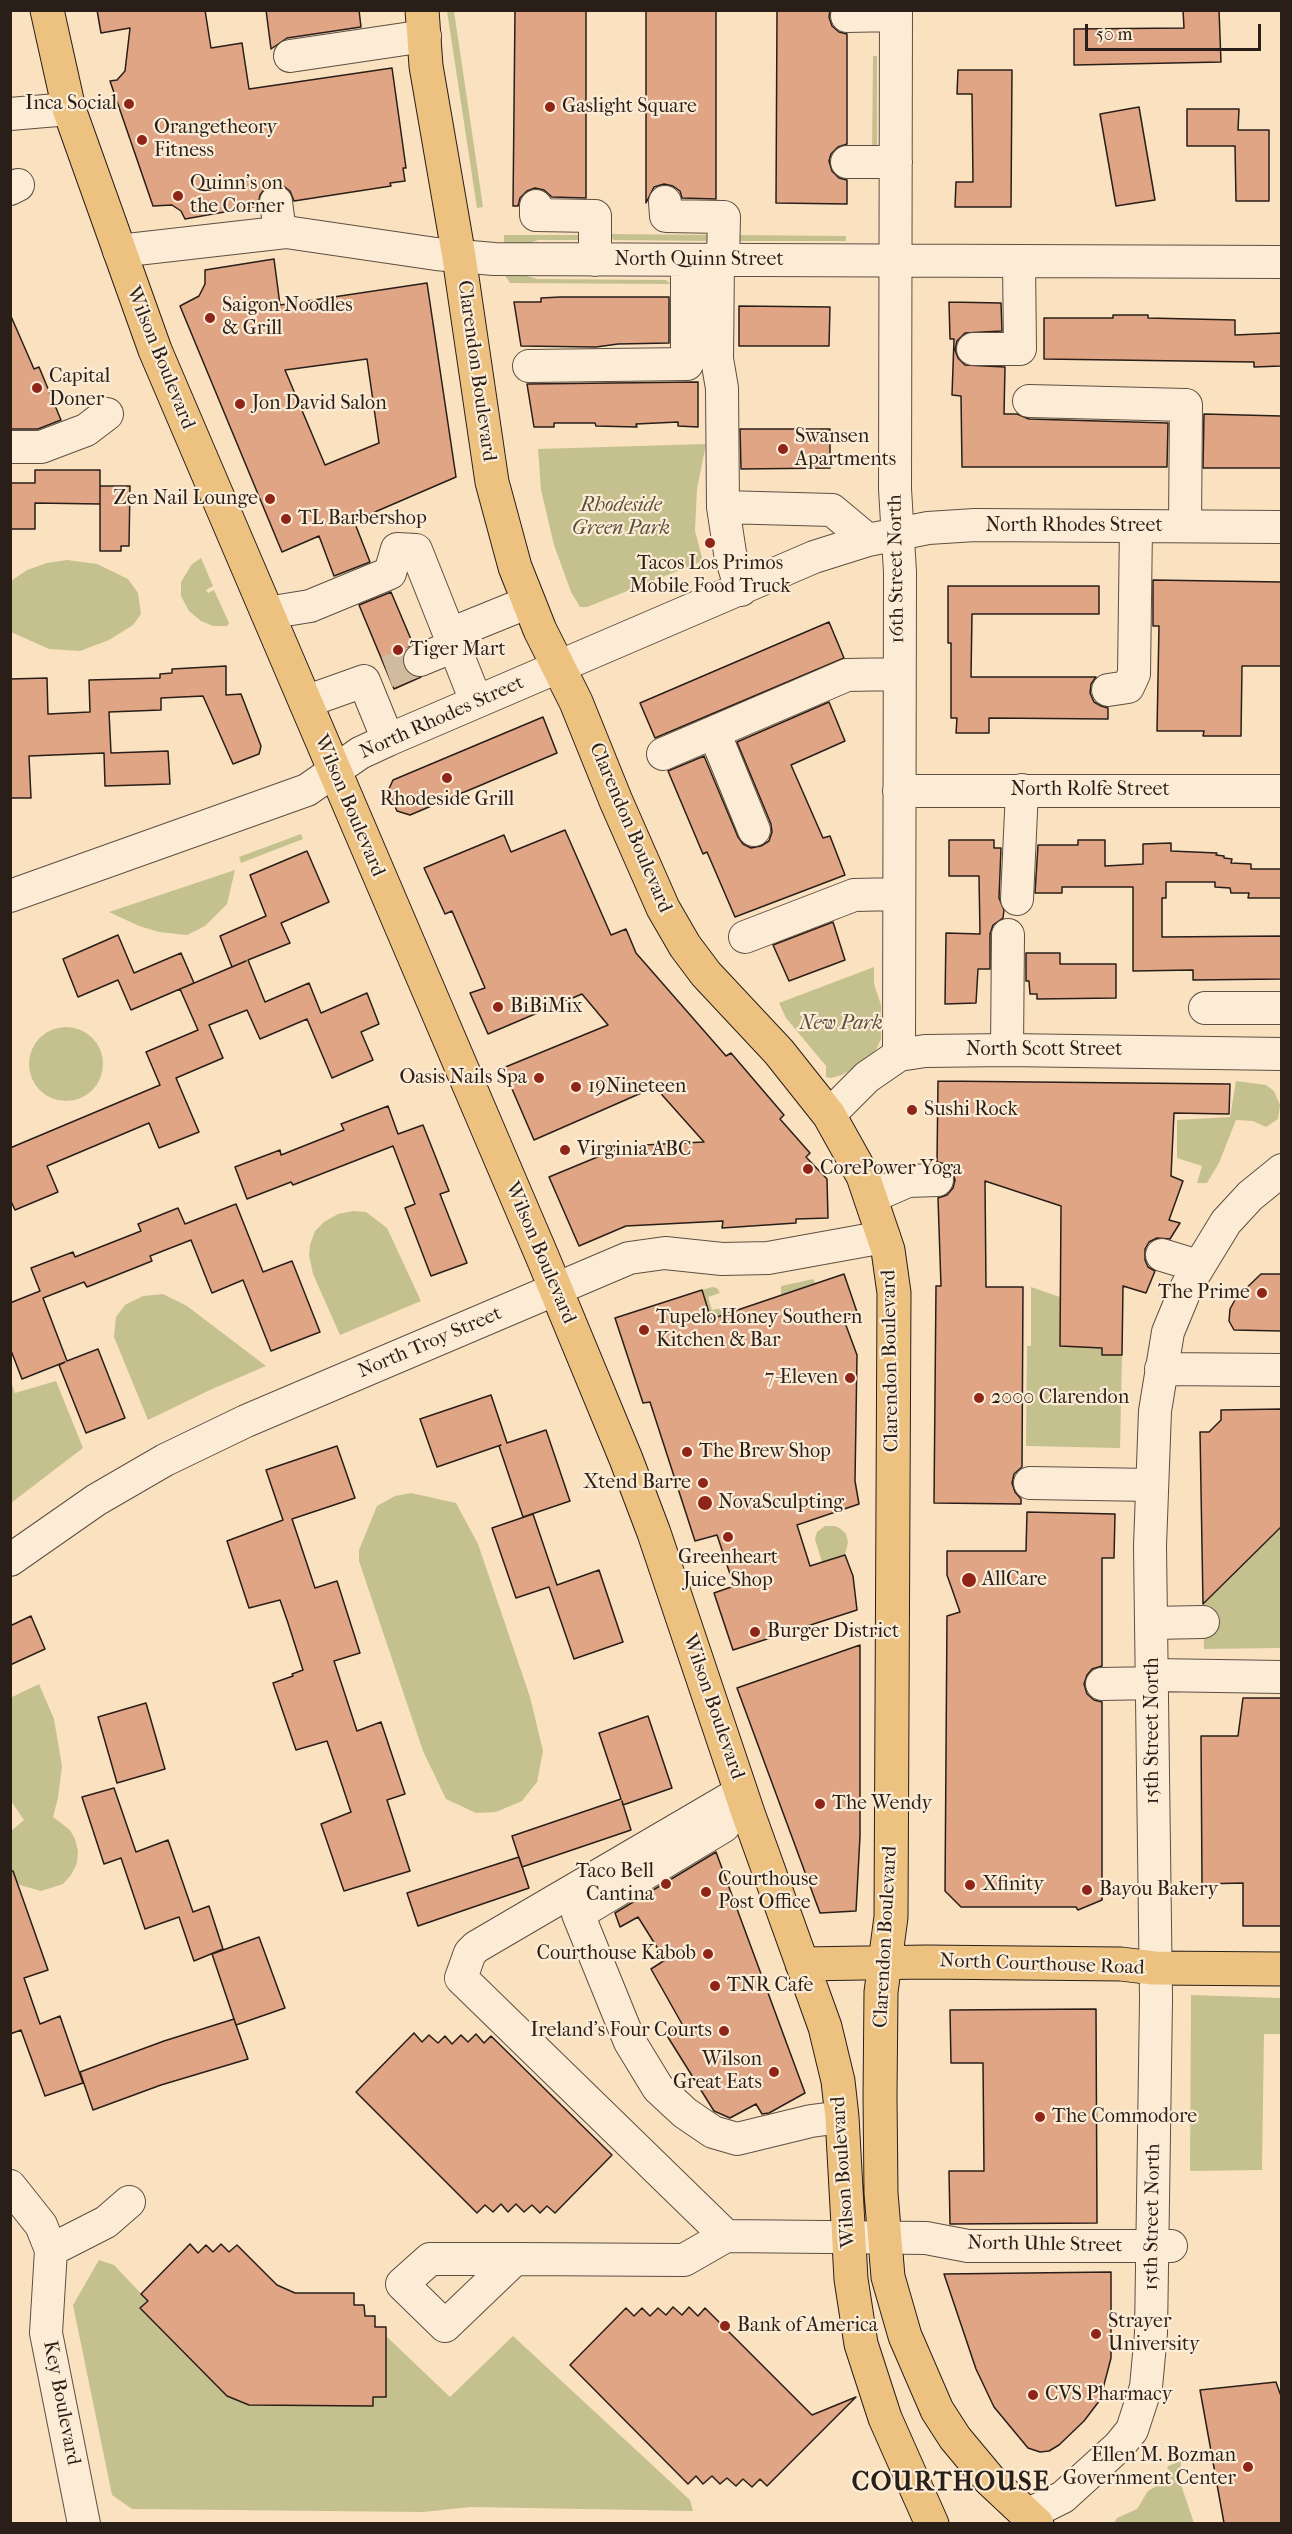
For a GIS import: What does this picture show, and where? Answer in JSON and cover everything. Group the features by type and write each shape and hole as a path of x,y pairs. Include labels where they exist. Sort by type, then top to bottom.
{"main road":[{"name":"Wilson Boulevard","path":"46,10 69,109 155,350 556,1289 638,1491 833,2055 843,2117 848,2238 854,2308 861,2344 872,2383 932,2523"},
{"name":"Clarendon Boulevard","path":"423,23 426,66 459,257 492,482 506,536 529,602 576,702 644,868 674,927 706,974 779,1052 829,1115 850,1150 871,1197 884,1237 893,1275 894,1293 891,1905 882,1992 880,2096 881,2193 888,2277 901,2325 937,2410 955,2438 1022,2521"},
{"name":"North Courthouse Road","path":"802,1964 886,1962 1121,1964 1154,1968 1281,1969"}],"street":[{"path":"847,15 896,13"},
{"name":"16th Street North","path":"896,13 896,489 900,572 899,1055"},
{"path":"291,56 423,23"},
{"path":"10,114 69,109"},
{"path":"847,162 897,162"},
{"path":"665,202 666,216 724,217 720,260 717,359 722,388 723,507 730,553 741,590"},
{"path":"536,206 536,215 595,216 595,260"},
{"name":"North Quinn Street","path":"118,251 278,217 459,257 595,260 896,261 930,259 1281,262"},
{"path":"530,366 687,364 687,260"},
{"path":"973,349 1020,350 1020,261"},
{"path":"1029,401 1186,405 1185,526"},
{"path":"10,447 41,447 86,430 107,414"},
{"path":"723,507 832,510 868,540"},
{"name":"North Rhodes Street","path":"10,896 307,790 360,753 388,740 814,557 868,540 928,528 975,525 1281,526"},
{"path":"1108,690 1128,687 1134,674 1136,526"},
{"path":"267,614 310,606 390,573 397,549 416,550 476,701"},
{"path":"420,660 452,640 529,602"},
{"path":"663,754 847,675 899,674"},
{"path":"305,702 376,677 388,740"},
{"path":"714,732 754,830"},
{"path":"1017,899 1022,790"},
{"name":"North Rolfe Street","path":"899,791 1281,791"},
{"path":"745,937 854,895 899,894"},
{"path":"1007,1050 1008,935"},
{"path":"1228,1054 1218,1008 1281,1008"},
{"name":"North Scott Street","path":"829,1115 867,1077 899,1055 1007,1050 1137,1050 1281,1054"},
{"name":"15th Street North","path":"1022,2521 1063,2497 1105,2460 1132,2430 1146,2387 1162,2246 1154,1968 1152,1485 1155,1411 1161,1369 1173,1316 1198,1266 1226,1222 1250,1196 1281,1170"},
{"path":"871,1197 908,1181 937,1180"},
{"name":"North Troy Street","path":"10,1560 96,1500 165,1460 246,1421 629,1258 682,1254 732,1259 768,1258 884,1237"},
{"path":"1162,1254 1198,1266"},
{"path":"1161,1369 1281,1370"},
{"path":"1030,1483 1152,1485"},
{"path":"1152,1623 1203,1622"},
{"path":"1102,1684 1154,1679 1281,1677"},
{"path":"514,2259 684,2260 726,2236 461,1978 470,1953 476,1947 745,1803"},
{"path":"745,1803 721,1827 578,1914 630,2042 658,2088 685,2113 713,2132 737,2139 811,2121 843,2117"},
{"name":"Key Boulevard","path":"10,2186 41,2225 51,2250 46,2333 84,2523"},
{"path":"51,2250 106,2222 129,2202"},
{"name":"North Uhle Street","path":"726,2236 926,2238 968,2246 1162,2246"}],"green space":[{"path":"447,11 454,11 483,207 477,208"},
{"path":"873,56 877,56 877,149 872,153"},
{"path":"606,234 712,235 707,241 614,240"},
{"path":"504,235 586,235 578,240 538,240 522,246 504,246"},
{"path":"734,235 846,236 846,241 739,241"},
{"path":"504,274 519,274 538,279 666,280 671,284 510,283"},
{"name":"Rhodeside Green Park","path":"706,444 697,489 695,531 703,561 587,607 580,607 571,592 554,545 541,490 538,449"},
{"path":"201,558 213,586 206,590 208,593 214,590 229,623 227,626 213,626 201,621 189,611 181,596 181,582 192,564"},
{"path":"67,560 97,564 128,579 138,593 141,614 133,625 109,640 80,651 49,649 11,632 11,581 27,570 47,563"},
{"path":"301,834 303,839 241,863 239,857"},
{"path":"235,870 227,904 205,926 187,935 159,932 139,926 109,912"},
{"name":"New Park","path":"874,967 874,984 881,1005 881,1039 869,1058 842,1075 826,1077 826,1066 786,1018 779,1003"},
{"path":"66,1027 80,1030 92,1038 100,1050 103,1064 100,1078 92,1090 80,1098 66,1101 52,1098 40,1090 32,1078 29,1064 32,1050 40,1038 52,1030"},
{"path":"1236,1081 1266,1085 1274,1091 1280,1105 1278,1119 1266,1127 1253,1121 1236,1120 1219,1163 1207,1183 1197,1183 1202,1166 1177,1158 1177,1120 1230,1117"},
{"path":"353,1211 366,1212 387,1228 421,1301 340,1335 313,1274 309,1255 310,1245 315,1231 324,1222 338,1214"},
{"path":"814,1279 815,1284 781,1296 781,1286"},
{"path":"1031,1287 1060,1297 1061,1346 1102,1348 1103,1355 1122,1355 1120,1448 1026,1446 1027,1346 1031,1346"},
{"path":"717,1288 720,1293 708,1297 712,1310 726,1307 728,1313 711,1318 702,1290"},
{"path":"163,1294 187,1306 266,1366 148,1420 114,1337 116,1317 125,1305 143,1296"},
{"path":"56,1381 83,1448 11,1503 11,1382 15,1393"},
{"path":"411,1493 456,1503 478,1544 530,1697 543,1751 537,1782 522,1801 496,1812 476,1813 446,1799 423,1751 359,1561 359,1550 377,1506 395,1496"},
{"path":"825,1526 835,1526 841,1529 846,1534 848,1542 845,1555 822,1562 815,1539 817,1532"},
{"path":"1281,1528 1281,1648 1204,1649 1203,1605"},
{"path":"39,1684 54,1719 62,1766 53,1817 70,1830 78,1851 77,1863 63,1884 41,1891 20,1885 11,1875 11,1831 24,1820 11,1801 10,1698"},
{"path":"1191,1995 1281,1998 1281,2034 1264,2034 1262,2170 1190,2171"},
{"path":"99,2260 114,2265 148,2301 140,2308 227,2396 373,2406 373,2397 386,2397 386,2336 450,2397 513,2336 690,2500 693,2511 471,2507 423,2512 132,2509 112,2495 73,2305"},
{"path":"1181,2461 1180,2482 1194,2523 1114,2523 1117,2518 1137,2509 1148,2491 1163,2482 1168,2466"}],"building":[{"path":"97,10 205,10 211,48 242,43 249,89 392,68 406,168 403,168 405,181 390,183 391,186 294,201 290,191 282,185 273,184 266,187 260,195 258,206 185,219 181,211 172,205 153,206 110,81 117,80 125,71 130,28 101,33"},
{"path":"266,10 359,10 361,27 287,38 271,49"},
{"name":"Gaslight Square","path":"515,10 586,10 586,198 552,197 544,190 535,188 527,191 520,198 518,206 513,206"},
{"name":"Gaslight Square","path":"646,10 716,10 716,199 682,198 680,191 664,184 654,187 646,203"},
{"path":"777,10 830,10 829,17 832,26 839,32 847,34 847,144 838,147 831,154 829,161 832,171 839,178 847,180 847,204 776,203"},
{"path":"1183,10 1219,10 1221,62 1074,65 1074,29 1184,28"},
{"path":"958,70 1012,70 1011,207 955,207 956,182 973,182 972,94 957,94"},
{"path":"1139,107 1155,200 1116,206 1100,114"},
{"path":"1187,109 1239,109 1238,130 1269,130 1269,201 1236,201 1235,146 1187,146"},
{"path":"274,259 280,305 427,283 456,477 354,521 370,562 334,576 319,536 282,552 180,306 199,296 205,284 205,270","holes":["367,359 379,443 325,465 285,370"]},
{"path":"669,297 669,343 596,347 521,346 514,302 541,302 541,298"},
{"path":"949,302 1001,303 1002,331 965,333 957,341 955,350 958,358 965,365 1005,367 1004,414 1017,414 1029,419 1168,423 1167,467 962,467 961,396 952,395 954,339 950,339"},
{"path":"739,306 830,307 829,346 739,346"},
{"path":"10,314 34,369 39,367 61,420 38,429 10,429"},
{"path":"1113,315 1235,320 1235,335 1281,333 1281,366 1254,367 1254,362 1044,359 1044,318 1113,318"},
{"path":"698,382 698,427 678,426 678,422 636,424 637,427 596,426 595,423 554,423 554,427 534,427 527,384"},
{"path":"1204,414 1281,416 1281,468 1203,468"},
{"name":"Swansen Apartments","path":"740,429 830,429 830,468 741,469"},
{"path":"35,470 100,470 100,504 35,503 35,529 10,529 10,483 35,483"},
{"path":"100,486 130,486 129,546 121,546 121,551 100,551"},
{"path":"1153,580 1281,582 1281,666 1242,666 1241,736 1203,736 1204,731 1157,731 1159,626 1153,626"},
{"path":"948,586 1099,586 1099,614 972,614 971,677 1096,677 1091,684 1090,693 1094,702 1108,708 1108,719 989,718 989,733 956,733 957,718 951,718"},
{"path":"391,592 413,644 405,650 402,657 403,666 410,675 421,677 394,689 359,605"},
{"path":"829,622 844,658 655,738 640,703"},
{"path":"226,666 226,695 241,694 261,746 259,754 233,764 203,696 161,698 161,710 109,712 111,753 168,751 170,784 105,786 104,753 29,756 31,798 10,798 10,679 47,678 48,714 90,712 89,680 160,678 160,674 172,673 172,669"},
{"path":"829,702 845,741 791,765 823,838 830,836 845,875 735,917 707,852 703,854 668,771 704,756 738,837 743,844 751,848 761,846 769,841 772,832 771,824 737,742"},
{"name":"Rhodeside Grill","path":"543,717 557,753 410,815 397,811 388,791 393,780"},
{"name":"19Nineteen","path":"565,830 611,935 626,929 636,953 726,1056 731,1053 784,1115 780,1119 810,1153 806,1157 827,1179 828,1218 796,1219 796,1223 722,1228 723,1221 626,1226 579,1246 549,1177 624,1146 704,1142 655,1087 534,1140 503,1068 608,1025 582,994 488,1034 470,993 485,988 452,911 445,914 424,868 504,835 511,852"},
{"path":"949,840 994,840 994,848 1001,848 999,898 1004,910 1003,918 993,925 990,934 990,969 978,969 976,1003 945,1004 946,933 980,934 979,876 949,876"},
{"path":"1078,840 1105,840 1105,866 1143,864 1143,844 1171,843 1171,851 1217,853 1216,855 1232,859 1231,863 1251,864 1251,869 1281,869 1281,898 1248,898 1249,893 1231,893 1230,888 1215,887 1215,882 1166,882 1166,898 1162,898 1162,937 1281,936 1281,979 1193,980 1193,970 1133,971 1133,887 1062,887 1062,893 1035,893 1038,845 1078,845"},
{"path":"307,851 329,902 281,923 290,943 248,960 265,1002 309,983 321,1013 367,993 379,1024 361,1032 373,1060 332,1078 307,1019 260,1039 247,1010 209,1025 223,1058 176,1078 199,1132 159,1148 149,1123 47,1166 58,1192 15,1210 10,1199 10,1148 160,1085 146,1052 198,1030 180,989 232,967 220,936 266,916 250,875"},
{"path":"833,922 845,960 789,981 773,945"},
{"path":"118,935 134,973 181,953 194,983 131,1010 118,980 78,997 63,959"},
{"path":"1026,953 1060,953 1060,964 1116,964 1116,998 1037,999 1037,994 1030,994 1029,981 1026,981"},
{"path":"938,1081 1230,1084 1229,1114 1174,1113 1171,1176 1183,1181 1169,1220 1180,1223 1170,1239 1157,1238 1149,1242 1145,1249 1145,1260 1148,1267 1155,1271 1146,1293 1123,1286 1122,1355 1102,1355 1102,1348 1060,1346 1061,1206 985,1181 986,1287 1023,1287 1022,1467 1014,1474 1012,1483 1021,1499 1021,1504 934,1503 936,1286 941,1286 938,1198 947,1195 953,1188 955,1180 952,1170 946,1164 937,1162"},
{"path":"388,1106 398,1134 423,1125 449,1191 440,1194 467,1263 431,1276 405,1208 415,1204 393,1146 293,1185 291,1182 247,1199 235,1167 280,1150 281,1155 344,1130 341,1124"},
{"path":"236,1204 263,1272 292,1261 320,1332 271,1351 243,1280 212,1293 191,1240 150,1256 152,1261 87,1287 84,1282 43,1298 67,1361 98,1349 125,1418 86,1433 59,1365 65,1362 22,1379 10,1348 10,1303 40,1291 31,1268 73,1252 75,1257 141,1231 138,1224 178,1208 185,1224"},
{"path":"844,1274 858,1315 844,1320 857,1355 855,1481 859,1504 797,1525 810,1566 845,1555 853,1576 857,1610 733,1650 714,1593 734,1586 717,1535 695,1541 650,1402 643,1403 615,1318 702,1290 711,1319"},
{"name":"The Prime","path":"1261,1274 1281,1274 1281,1331 1234,1330 1229,1321 1230,1309 1236,1298"},
{"path":"491,1395 507,1443 546,1430 570,1501 523,1517 499,1446 501,1445 437,1467 420,1419"},
{"path":"1281,1409 1281,1527 1203,1604 1200,1432 1209,1432 1221,1420 1221,1410"},
{"path":"337,1446 355,1498 292,1519 315,1588 337,1581 360,1653 334,1661 357,1731 381,1722 405,1794 387,1800 410,1871 344,1891 321,1824 351,1812 339,1776 327,1741 296,1750 273,1683 303,1670 288,1623 280,1600 249,1608 227,1541 283,1520 266,1470"},
{"path":"1027,1512 1115,1514 1114,1558 1102,1558 1102,1666 1092,1669 1084,1684 1087,1694 1094,1700 1102,1702 1102,1900 1078,1910 1076,1907 961,1907 945,1891 947,1616 960,1612 947,1575 947,1551 1026,1551"},
{"path":"533,1514 557,1585 599,1570 623,1642 574,1659 549,1587 516,1598 492,1528"},
{"path":"31,1616 45,1649 10,1665 10,1626"},
{"name":"The Wendy","path":"860,1645 860,1836 856,1911 820,1913 737,1688"},
{"path":"1243,1698 1281,1698 1281,1926 1243,1926 1243,1883 1202,1884 1201,1736 1238,1736"},
{"path":"146,1703 165,1769 117,1783 98,1717"},
{"path":"648,1716 672,1788 623,1805 631,1830 522,1867 512,1836 621,1799 599,1733"},
{"path":"114,1788 136,1852 168,1840 193,1912 209,1906 223,1949 194,1961 179,1917 145,1929 121,1858 104,1864 82,1797"},
{"path":"716,1852 805,2093 769,2113 762,2114 756,2104 730,2118 714,2111 666,2034 682,2024 651,1969 665,1960 638,1917 620,1927 615,1913"},
{"path":"519,1857 529,1888 418,1926 407,1893"},
{"path":"10,1871 13,1871 48,1970 24,1978 40,2024 60,2016 83,2083 45,2096 21,2030 10,2034"},
{"path":"259,1937 285,2008 236,2025 212,1954"},
{"name":"The Commodore","path":"1096,2009 1097,2223 950,2224 949,2171 984,2171 983,2063 951,2063 950,2010"},
{"path":"234,2019 248,2059 161,2085 93,2110 80,2072 164,2041"},
{"path":"414,2033 422,2042 429,2035 438,2043 445,2036 452,2044 461,2035 468,2042 476,2034 484,2043 491,2036 612,2155 555,2213 547,2206 540,2213 532,2205 524,2212 516,2204 508,2212 501,2204 493,2212 485,2205 477,2213 356,2092"},
{"path":"190,2244 198,2253 206,2245 213,2252 221,2244 229,2252 237,2245 277,2285 295,2293 354,2293 354,2305 364,2305 365,2316 375,2316 375,2327 386,2327 386,2397 373,2397 373,2406 249,2405 227,2396 140,2308 148,2301 141,2294"},
{"path":"1111,2272 1111,2358 1100,2400 1084,2421 1059,2445 1049,2451 1040,2452 1028,2448 994,2407 976,2369 944,2274"},
{"path":"673,2307 682,2315 689,2307 698,2316 705,2308 812,2415 856,2397 767,2486 760,2479 752,2487 743,2479 736,2486 727,2478 720,2484 712,2476 703,2484 696,2476 688,2484 570,2365 626,2308 634,2316 642,2308 650,2316 658,2308 666,2315"},
{"name":"Ellen M. Bozman Government Center","path":"1276,2382 1281,2396 1281,2523 1224,2523 1200,2390"}],"tunnel":[{"path":"387,672 420,660"}],"place":[{"name":"Inca Social","path":"129,104"},
{"name":"Gaslight Square","path":"550,107"},
{"name":"Orangetheory Fitness","path":"142,140"},
{"name":"Quinn's on the Corner","path":"178,196"},
{"name":"Saigon Noodles & Grill","path":"210,318"},
{"name":"Capital Doner","path":"37,388"},
{"name":"Jon David Salon","path":"240,404"},
{"name":"Swansen Apartments","path":"783,449"},
{"name":"Zen Nail Lounge","path":"270,499"},
{"name":"TL Barbershop","path":"286,519"},
{"name":"Tacos Los Primos Mobile Food Truck","path":"710,543"},
{"name":"Tiger Mart","path":"398,650"},
{"name":"Rhodeside Grill","path":"447,778"},
{"name":"BiBiMix","path":"498,1007"},
{"name":"Oasis Nails Spa","path":"539,1078"},
{"name":"19Nineteen","path":"576,1087"},
{"name":"Sushi Rock","path":"912,1110"},
{"name":"Virginia ABC","path":"565,1150"},
{"name":"CorePower Yoga","path":"808,1169"},
{"name":"The Prime","path":"1262,1293"},
{"name":"Tupelo Honey Southern Kitchen & Bar","path":"644,1330"},
{"name":"7-Eleven","path":"850,1378"},
{"name":"2000 Clarendon","path":"979,1398"},
{"name":"The Brew Shop","path":"687,1452"},
{"name":"Xtend Barre","path":"703,1483"},
{"name":"NovaSculpting","path":"705,1503"},
{"name":"Greenheart Juice Shop","path":"728,1537"},
{"name":"AllCare","path":"969,1580"},
{"name":"Burger District","path":"755,1632"},
{"name":"The Wendy","path":"820,1804"},
{"name":"Taco Bell Cantina","path":"666,1884"},
{"name":"Xfinity","path":"970,1885"},
{"name":"Bayou Bakery","path":"1087,1890"},
{"name":"Courthouse Post Office","path":"706,1892"},
{"name":"Courthouse Kabob","path":"708,1954"},
{"name":"TNR Cafe","path":"715,1986"},
{"name":"Ireland's Four Courts","path":"724,2031"},
{"name":"Wilson Great Eats","path":"774,2072"},
{"name":"The Commodore","path":"1040,2117"},
{"name":"Bank of America","path":"725,2326"},
{"name":"Strayer University","path":"1096,2334"},
{"name":"CVS Pharmacy","path":"1033,2395"},
{"name":"Ellen M. Bozman Government Center","path":"1248,2467"}],"district":[{"name":"COURTHOUSE","path":"951,2484"}]}
